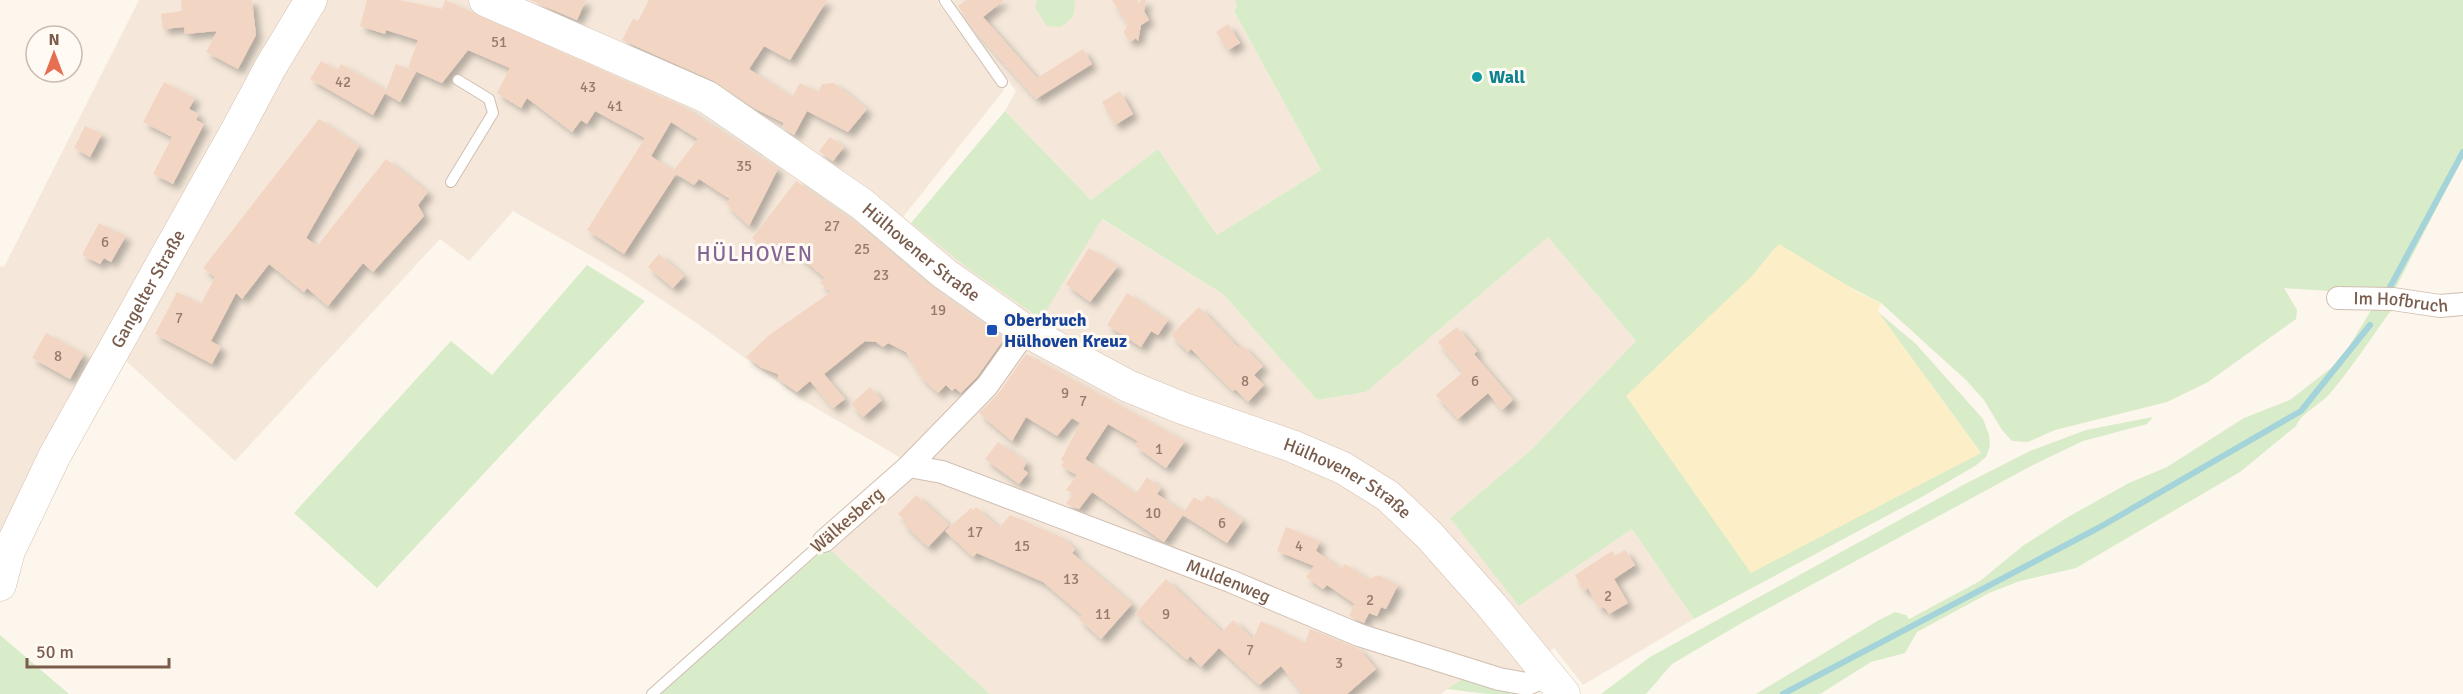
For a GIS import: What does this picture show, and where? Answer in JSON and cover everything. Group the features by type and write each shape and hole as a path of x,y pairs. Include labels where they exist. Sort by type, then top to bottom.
{"main road":[{"name":"Gangelter Straße","path":"0,585 9,551 55,455 270,68 311,0"},
{"name":"Hülhovener Straße","path":"485,0 707,97 862,204 945,274 1026,331 1128,386 1182,408 1292,446 1343,468 1388,496 1429,535 1557,684"}],"street":[{"name":"Im Hofbruch","path":"2338,298 2393,299 2440,306 2463,304"},
{"name":"Wälkesberg","path":"824,541 909,466 987,386 1026,331"},
{"name":"Muldenweg","path":"909,466 953,476 1230,581 1359,635 1499,679 1527,684 1557,684"}],"lane":[{"path":"946,0 945,2 1002,82"},
{"path":"451,182 493,113 489,99 458,80"},
{"name":"Wälkesberg","path":"652,694 824,541"}],"shaded area":[{"path":"139,0 941,0 938,3 1004,90 903,217 1040,318 1101,219 1223,294 1317,400 1366,392 1548,237 1636,341 1531,450 1450,518 1520,605 1632,529 1694,619 1583,685 1554,648 1516,678 1479,667 1441,694 990,694 827,547 911,464 804,401 695,322 623,274 513,211 469,261 440,239 235,461 125,360 0,541 0,266 4,267"},
{"path":"954,0 1235,0 1237,6 1234,11 1321,170 1217,235 1158,149 1091,200 1005,111 1016,91 949,4"}],"green space":[{"path":"1037,0 1074,0 1074,13 1068,22 1060,27 1047,26 1035,8"},
{"path":"1235,0 2463,0 2463,157 2392,295 2284,288 2297,310 2296,319 2208,382 2167,402 2055,430 2028,442 2012,441 2002,430 1984,400 1966,380 1881,303 1775,248 1754,274 1981,453 1878,312 1916,344 1983,419 1990,446 1986,457 1975,466 1920,498 1694,619 1632,529 1519,606 1450,518 1531,450 1636,341 1548,237 1366,392 1317,400 1223,294 1102,219 1041,319 973,272 911,223 1005,111 1091,200 1158,149 1217,235 1321,170 1234,11 1237,6"},
{"path":"587,265 645,301 377,588 294,513 451,341 492,375"},
{"path":"2395,305 2328,396 2240,472 2076,568 2020,581 1989,593 1917,632 1905,653 1871,662 1820,694 1756,694 1879,620 1895,612 1906,615 1909,619 1980,581 2024,545 2068,517 2129,483 2167,467 2244,418 2290,400 2331,368 2348,348 2373,307"},
{"path":"2153,417 2147,424 2083,441 2031,466 1745,621 1672,664 1646,694 1601,694 1650,657 1963,485 2030,451 2086,430"},
{"path":"827,547 990,694 659,694"},
{"path":"0,635 69,694 0,694"},
{"path":"1464,678 1530,694 1487,694 1447,689"}],"sand":[{"path":"1779,244 1858,292 1881,303 1878,312 1981,453 1751,573 1626,396 1754,274"}],"building":[{"path":"181,0 252,0 256,35 238,69 206,52 217,31 185,34 184,27 163,29 161,14 182,11"},
{"path":"367,0 399,0 442,9 445,0 684,107 778,169 749,226 726,204 730,199 699,179 694,185 676,174 624,254 587,230 645,138 595,111 587,124 581,120 572,132 527,98 521,108 497,93 510,68 468,50 442,83 408,68 418,40 386,30 385,34 360,26","holes":["671,122 698,139 673,171 651,156"]},
{"path":"530,0 586,0 577,20"},
{"path":"649,0 827,0 790,60 764,46 749,69 792,97 800,83 818,92 822,84 834,83 867,109 848,132 807,111 794,135 782,127 784,123 754,108 714,81 622,40 633,19 638,21"},
{"path":"966,0 1004,0 983,17 1037,78 1083,49 1092,64 1036,99 975,31 958,6"},
{"path":"1112,0 1137,0 1139,4 1141,0 1146,0 1144,11 1149,20 1141,25 1138,41 1136,38 1130,42 1125,35 1124,31 1128,25"},
{"path":"1228,24 1240,43 1228,50 1216,32"},
{"path":"321,61 337,70 341,64 386,90 396,64 416,72 400,102 385,93 373,115 310,79"},
{"path":"164,82 195,98 189,109 199,114 196,120 204,124 173,184 153,174 172,137 143,122"},
{"path":"1120,91 1133,114 1115,125 1102,102"},
{"path":"319,119 359,146 306,238 317,246 386,159 428,192 418,205 424,216 373,272 363,263 328,306 307,288 304,292 269,264 242,299 236,293 211,341 221,347 212,364 155,334 177,292 201,304 215,277 203,268"},
{"path":"85,126 102,134 90,157 74,148"},
{"path":"830,137 844,147 833,161 819,151"},
{"path":"796,181 861,227 933,288 1004,339 977,377 961,393 955,388 952,391 946,385 938,393 922,378 906,352 888,343 883,347 876,342 865,341 824,374 845,399 833,408 810,381 797,392 778,379 778,374 762,368 746,357 769,335 831,292 820,283 825,278 792,250 789,253 784,249 779,256 752,238"},
{"path":"99,223 126,236 111,262 104,258 100,264 82,255"},
{"path":"1089,248 1118,266 1090,302 1066,284"},
{"path":"659,254 684,276 673,288 648,267"},
{"path":"1127,293 1168,320 1158,335 1151,331 1141,347 1107,325"},
{"path":"1199,307 1239,348 1242,345 1263,366 1254,375 1264,385 1248,402 1235,389 1233,391 1191,349 1188,352 1171,335"},
{"path":"1457,327 1477,351 1474,354 1513,400 1502,410 1488,393 1458,419 1436,395 1463,372 1438,342"},
{"path":"46,333 84,354 70,379 32,358"},
{"path":"1026,354 1185,441 1166,468 1135,446 1138,441 1108,424 1085,459 1136,494 1147,477 1161,488 1157,494 1184,512 1194,497 1202,502 1207,495 1243,520 1227,543 1183,515 1164,542 1092,492 1079,509 1066,504 1073,494 1066,490 1077,475 1061,466 1064,462 1061,460 1080,423 1072,418 1057,436 1026,417 1012,441 979,413 998,394"},
{"path":"870,387 882,400 863,417 851,404"},
{"path":"998,442 1027,462 1023,469 1028,473 1019,484 985,459"},
{"path":"916,495 949,525 928,547 903,523 906,521 898,514"},
{"path":"976,507 999,528 1010,515 1063,538 1075,549 1072,553 1132,604 1101,639 1079,619 1082,615 1043,582 977,553 973,557 945,531 971,508 973,510"},
{"path":"1286,527 1320,541 1316,551 1341,569 1345,564 1368,579 1379,575 1398,585 1386,609 1381,607 1377,616 1369,613 1364,623 1349,616 1355,604 1327,585 1323,589 1306,577 1314,566 1277,551"},
{"path":"1625,550 1635,565 1614,579 1628,603 1609,614 1604,607 1600,609 1588,588 1584,591 1575,575 1612,551 1615,556"},
{"path":"1166,579 1222,632 1233,620 1253,639 1261,621 1305,643 1310,629 1359,649 1376,669 1347,694 1303,694 1281,666 1259,685 1219,648 1201,667 1190,656 1187,660 1135,614"}],"waterway":[{"path":"2389,289 2463,152"},
{"path":"1783,694 2100,527 2301,411 2370,325"}],"place":[{"name":"Wall","path":"1477,77"},
{"name":"Oberbruch Hülhoven Kreuz","path":"992,330"}],"district":[{"name":"HÜLHOVEN","path":"755,254"}]}
